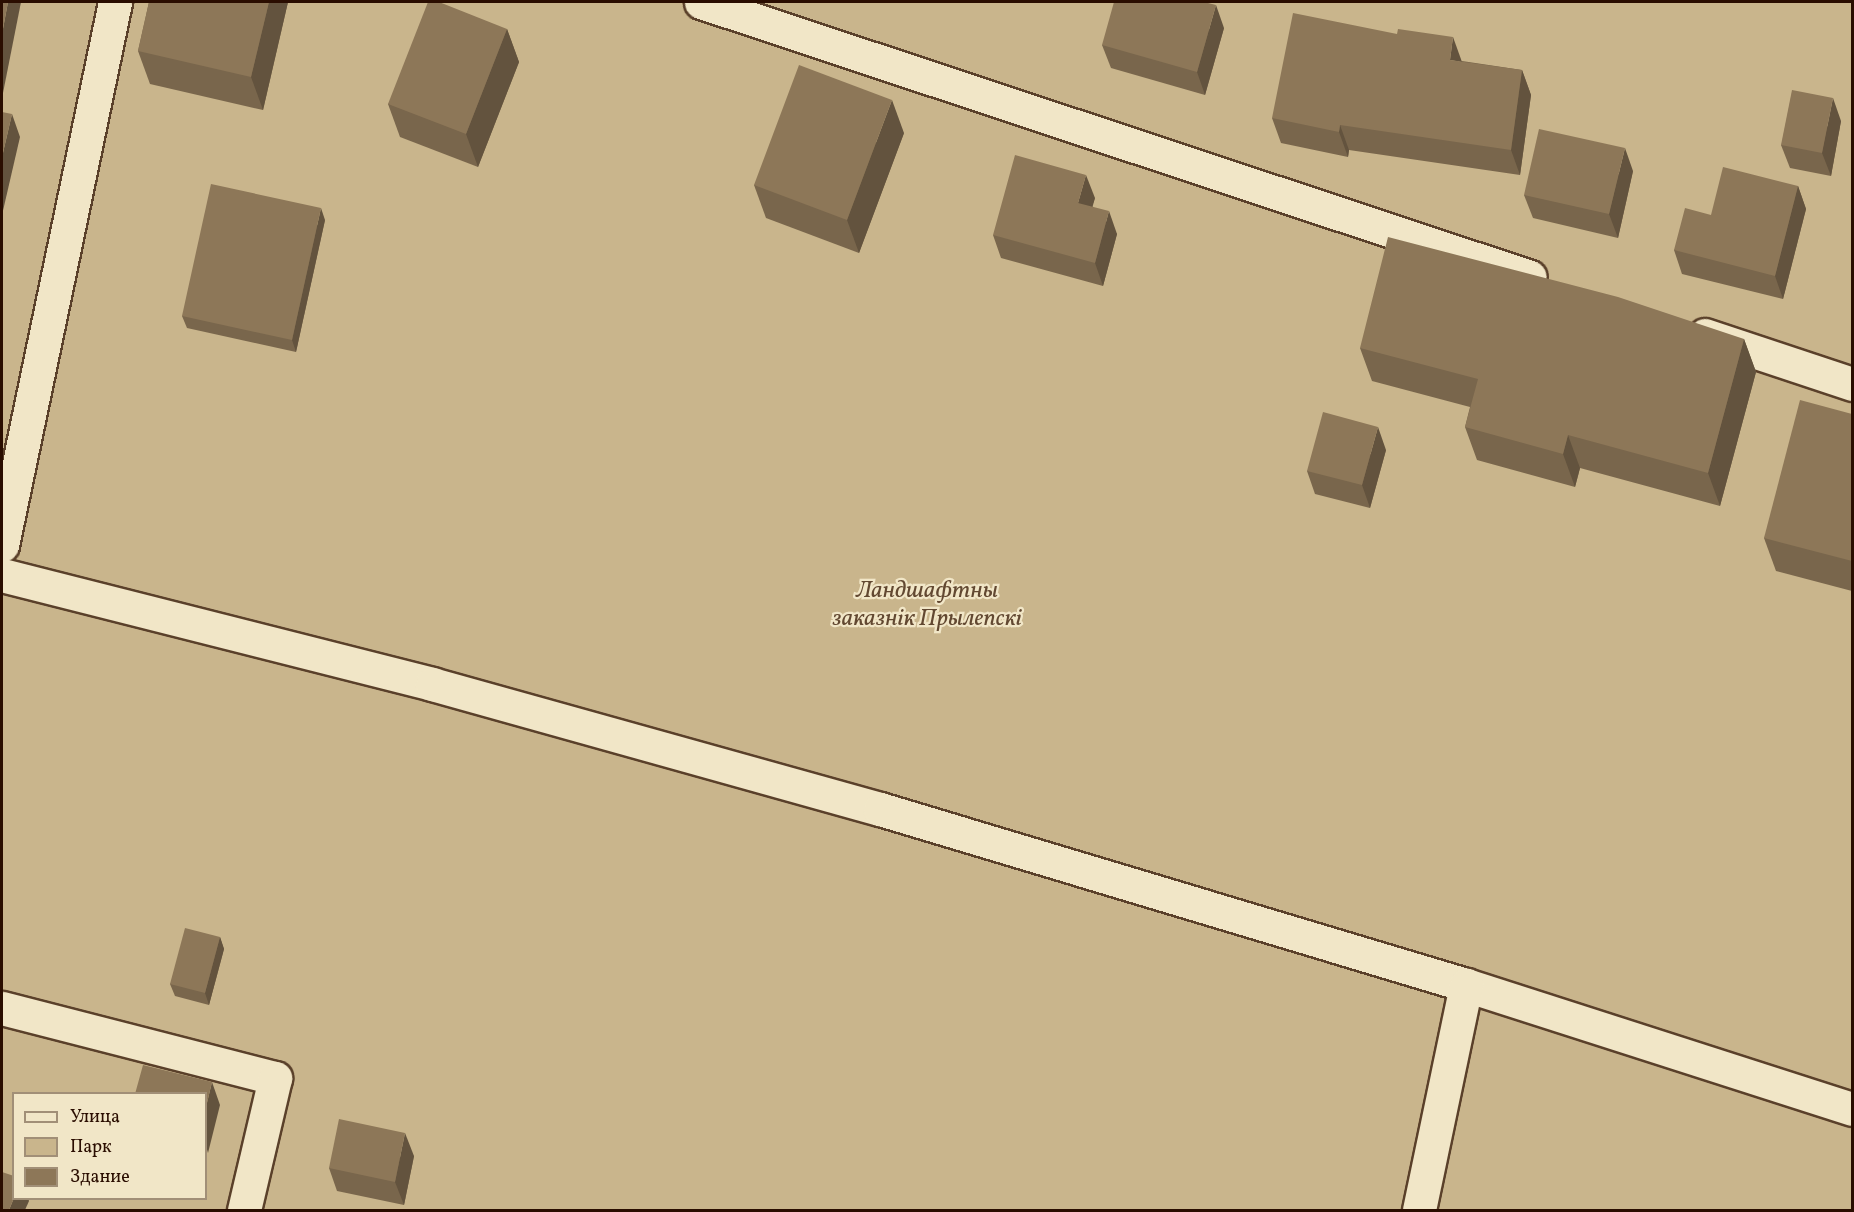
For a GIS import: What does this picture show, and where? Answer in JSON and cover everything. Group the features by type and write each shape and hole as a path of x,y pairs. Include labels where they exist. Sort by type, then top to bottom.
{"street":[{"path":"2,545 115,2"},
{"path":"701,2 1560,287"},
{"path":"1672,324 1852,384"},
{"path":"2,575 432,684 812,790 1466,985 1852,1109"},
{"path":"1419,1210 1466,985"},
{"path":"2,1008 275,1078 244,1210"}],"green space":[{"name":"Ландшафтны заказнік Прылепскі","path":"2,2 1852,2 1852,1210 2,1210"}],"building":[{"path":"2,2 8,2 2,34"},
{"path":"149,2 269,2 251,77 138,51"},
{"path":"428,2 439,2 507,29 466,134 388,104"},
{"path":"1114,2 1204,2 1216,5 1197,72 1102,45"},
{"path":"1293,13 1397,34 1398,29 1453,37 1450,60 1522,70 1511,150 1340,125 1339,132 1272,118"},
{"path":"799,65 892,100 847,220 754,185"},
{"path":"1792,90 1833,98 1822,153 1781,145"},
{"path":"2,112 12,114 2,157"},
{"path":"1539,129 1625,148 1609,214 1524,195"},
{"path":"1015,155 1086,175 1078,203 1109,211 1095,263 993,235"},
{"path":"1723,167 1798,186 1775,276 1674,250 1685,208 1711,215"},
{"path":"211,184 321,208 292,340 182,316"},
{"path":"1388,237 1618,297 1744,339 1708,473 1568,435 1563,454 1465,427 1478,379 1360,348"},
{"path":"1800,400 1852,414 1852,561 1764,538"},
{"path":"1323,412 1378,427 1362,485 1307,471"},
{"path":"185,928 220,937 205,993 170,984"},
{"path":"143,1065 212,1082 207,1103 207,1092 136,1092"},
{"path":"339,1119 405,1133 395,1182 329,1168"},
{"path":"2,1172 12,1175 13,1200 9,1210 2,1210"}]}
